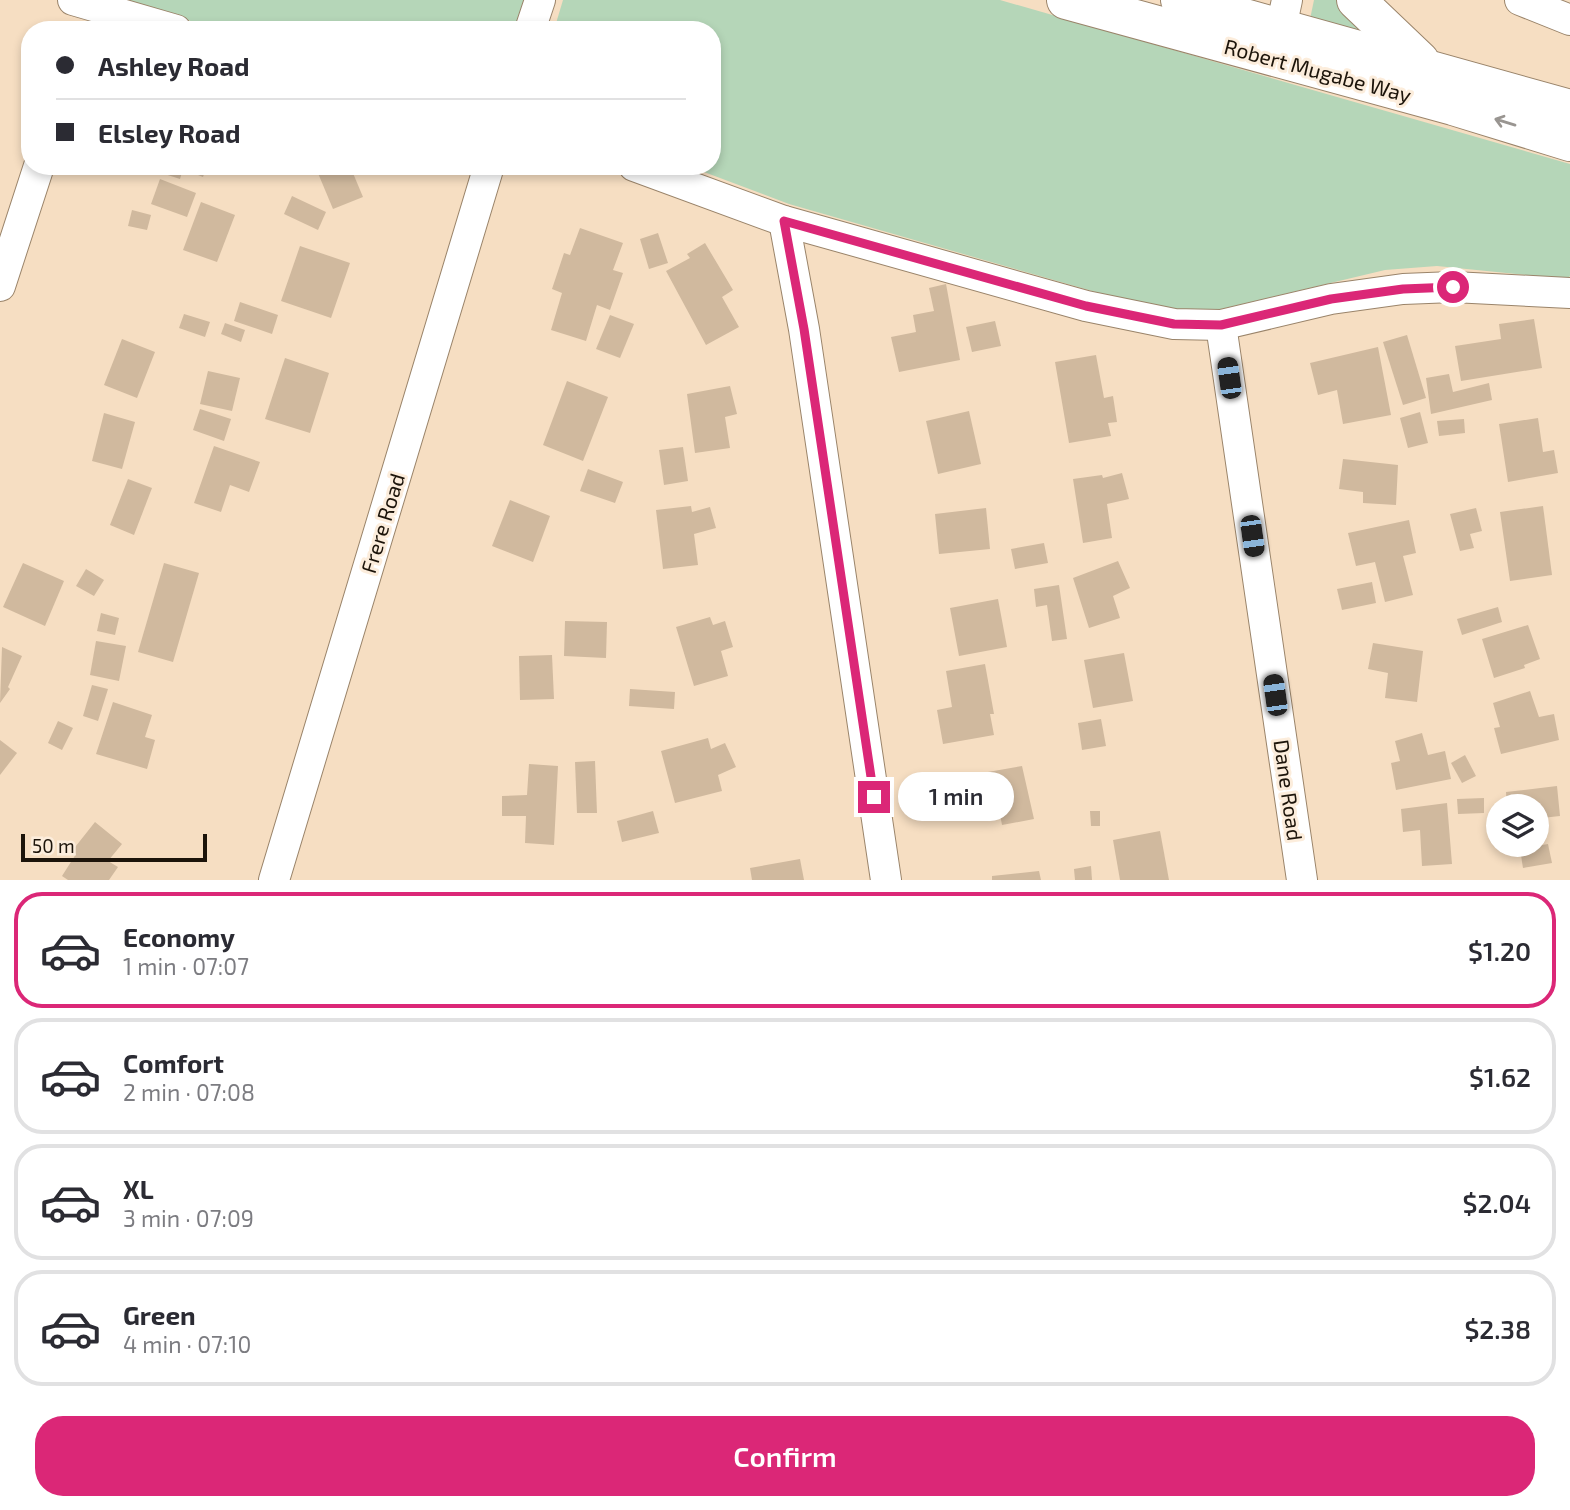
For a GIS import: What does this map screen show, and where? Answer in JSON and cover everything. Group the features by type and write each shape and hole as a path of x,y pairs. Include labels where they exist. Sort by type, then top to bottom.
{"main road":[{"name":"Robert Mugabe Way","path":"1066,0 1176,15 1284,14 1426,67 1570,109"},
{"path":"1356,0 1426,67"},
{"name":"Robert Mugabe Way","path":"1176,15 1349,79 1454,106 1570,142"}],"street":[{"path":"533,21 540,0"},
{"path":"1520,0 1570,20"},
{"path":"83,12 130,21"},
{"path":"1284,14 1293,41 1349,79"},
{"path":"0,286 36,175"},
{"name":"Frere Road","path":"274,880 486,175"},
{"path":"659,175 784,221 1122,315 1174,324 1221,325 1331,299 1403,289 1453,287 1570,293"},
{"path":"784,221 804,329 886,880"},
{"name":"Dane Road","path":"1221,325 1302,880"}],"green space":[{"path":"120,0 527,0 521,21 191,21"},
{"path":"563,0 1000,0 1570,164 1570,276 1567,279 1437,266 1385,270 1217,310 1169,309 1113,297 789,204 712,175 721,175 721,21 557,21"},
{"path":"1314,0 1342,0 1396,51 1309,24"}],"building":[{"path":"319,175 354,175 363,197 333,209"},
{"path":"160,179 196,193 187,217 151,204"},
{"path":"292,196 326,212 318,230 284,214"},
{"path":"201,202 235,215 217,262 183,250"},
{"path":"132,210 151,215 147,230 128,226"},
{"path":"580,228 623,243 613,270 623,273 610,310 597,305 586,341 551,330 562,293 552,289 564,253 570,255"},
{"path":"658,233 668,263 649,269 640,239"},
{"path":"705,243 733,290 722,297 739,327 706,345 666,271 690,258 687,254"},
{"path":"300,246 350,263 331,318 281,301"},
{"path":"946,284 960,360 899,372 891,337 916,332 913,315 934,311 929,288"},
{"path":"240,302 278,315 272,334 234,321"},
{"path":"184,314 210,322 205,337 179,328"},
{"path":"610,315 634,324 620,358 596,349"},
{"path":"1534,319 1542,368 1461,381 1455,346 1501,339 1499,324"},
{"path":"995,321 1001,346 972,352 966,327"},
{"path":"225,323 245,330 241,342 221,334"},
{"path":"1407,335 1426,398 1403,405 1383,342"},
{"path":"122,339 155,352 137,398 104,385"},
{"path":"1378,347 1391,415 1343,424 1337,390 1318,395 1310,363"},
{"path":"1096,355 1104,398 1113,396 1117,422 1108,423 1111,436 1069,443 1055,362"},
{"path":"285,358 329,373 310,433 265,419"},
{"path":"208,371 240,378 232,411 200,404"},
{"path":"1449,374 1453,392 1489,383 1492,400 1431,414 1426,378"},
{"path":"567,381 608,397 583,461 543,445"},
{"path":"730,386 737,414 725,417 730,448 695,453 687,394"},
{"path":"200,409 231,419 224,441 193,430"},
{"path":"969,411 981,464 938,474 926,421"},
{"path":"1420,412 1428,443 1408,448 1400,418"},
{"path":"104,413 135,422 122,469 92,461"},
{"path":"1538,418 1543,452 1554,450 1558,473 1508,482 1499,424"},
{"path":"1464,419 1465,433 1439,436 1437,421"},
{"path":"214,446 260,462 249,492 230,485 221,512 194,503"},
{"path":"683,447 688,481 664,485 659,450"},
{"path":"1343,459 1398,465 1396,505 1363,503 1363,492 1339,489"},
{"path":"588,469 623,482 615,503 580,491"},
{"path":"1122,473 1129,499 1107,504 1112,538 1083,543 1073,479 1102,475 1103,478"},
{"path":"128,479 152,488 134,535 110,525"},
{"path":"510,500 550,516 533,562 492,546"},
{"path":"691,506 692,512 710,507 716,528 694,534 698,565 663,569 656,510"},
{"path":"1543,506 1552,575 1510,581 1500,512"},
{"path":"986,508 990,549 939,554 935,514"},
{"path":"1476,508 1482,531 1470,534 1474,548 1460,551 1450,514"},
{"path":"1409,520 1416,553 1403,556 1413,595 1385,602 1375,562 1356,566 1348,533"},
{"path":"1044,543 1048,563 1015,569 1011,549"},
{"path":"1118,561 1130,588 1113,596 1120,618 1089,628 1073,578"},
{"path":"23,563 64,581 45,626 3,607"},
{"path":"164,563 199,573 173,662 138,652"},
{"path":"86,569 104,580 94,596 76,586"},
{"path":"1372,582 1376,603 1342,610 1337,589"},
{"path":"1059,585 1067,639 1052,641 1047,605 1036,607 1034,589"},
{"path":"998,599 1007,647 959,656 950,608"},
{"path":"1498,607 1502,622 1462,635 1457,619"},
{"path":"101,613 119,618 115,635 97,631"},
{"path":"710,617 713,625 725,621 733,647 721,651 728,676 694,686 676,627"},
{"path":"565,621 607,622 606,658 564,656"},
{"path":"1528,625 1540,659 1524,665 1525,668 1494,678 1482,639"},
{"path":"96,641 126,646 119,681 90,675"},
{"path":"1373,643 1423,651 1417,702 1385,698 1388,673 1368,669"},
{"path":"2,647 22,656 8,687 10,689 0,703"},
{"path":"1124,653 1133,701 1093,708 1084,660"},
{"path":"552,655 554,699 520,700 519,656"},
{"path":"985,664 994,714 990,714 994,735 943,744 937,710 952,707 946,671"},
{"path":"92,685 108,689 98,721 83,716"},
{"path":"630,689 675,692 674,709 629,706"},
{"path":"1530,691 1539,717 1554,714 1559,740 1501,754 1494,728 1500,727 1493,703"},
{"path":"113,702 152,715 145,737 155,740 147,769 96,754"},
{"path":"1101,719 1106,746 1082,750 1078,723"},
{"path":"58,721 73,728 62,750 48,743"},
{"path":"1422,733 1428,755 1445,751 1451,779 1396,790 1391,763 1400,761 1395,741"},
{"path":"708,738 711,749 725,743 736,767 718,775 722,791 675,803 661,751"},
{"path":"0,740 17,753 0,775"},
{"path":"1465,755 1476,776 1462,783 1451,763"},
{"path":"595,761 597,813 577,813 575,762"},
{"path":"529,764 558,766 554,845 525,843 526,816 502,816 502,796 527,795"},
{"path":"1022,766 1034,819 1002,825 999,809 967,815 959,777"},
{"path":"1557,786 1560,816 1549,817 1549,794 1506,792"},
{"path":"1484,798 1484,813 1458,814 1457,799"},
{"path":"1447,803 1452,864 1422,866 1420,830 1403,832 1401,809"},
{"path":"653,811 659,833 622,842 617,821"},
{"path":"1090,811 1100,811 1100,826 1091,826"},
{"path":"95,822 122,844 108,861 118,867 109,880 68,880 62,876 76,854 72,851"},
{"path":"1160,831 1169,880 1120,880 1113,840"},
{"path":"1549,849 1552,863 1523,868 1521,857 1549,857"},
{"path":"800,859 804,880 752,880 750,868"},
{"path":"1091,866 1092,880 1075,880 1074,869"},
{"path":"1039,871 1041,880 992,880 992,876"}],"route":[{"path":"874,797 804,329 784,221 1086,306 1174,324 1221,325 1331,299 1403,289 1453,287"}]}
